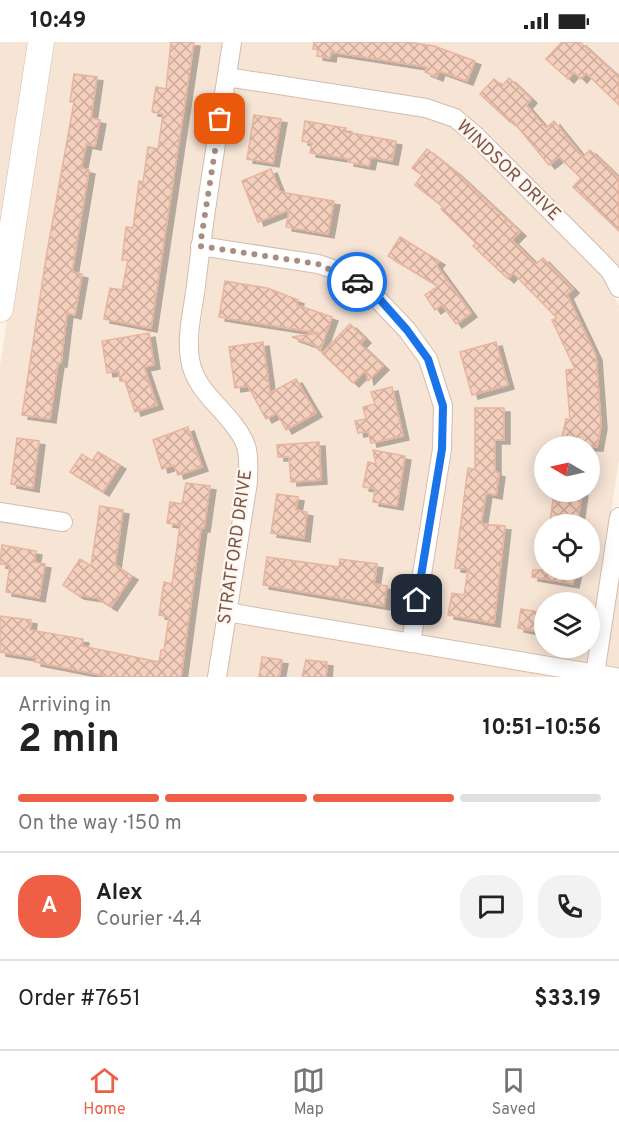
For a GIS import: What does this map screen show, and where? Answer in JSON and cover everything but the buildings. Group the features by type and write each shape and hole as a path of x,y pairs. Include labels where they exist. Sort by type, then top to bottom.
{"street":[{"path":"0,309 6,235 41,42"},
{"name":"STRATFORD DRIVE","path":"217,677 248,482 248,459 246,443 203,390 190,363 189,350 200,246 232,42"},
{"name":"WINDSOR DRIVE","path":"227,77 426,108 455,118 475,135 610,271 619,288"},
{"path":"200,246 318,264 333,269 376,295 407,330 428,359 443,406 442,449 411,643"},
{"path":"0,512 63,522"},
{"path":"595,674 619,517"},
{"path":"227,612 615,677"}],"shaded area":[{"path":"0,42 32,42 0,226"},
{"path":"50,42 223,42 190,253 180,349 186,379 196,394 230,432 237,445 239,459 239,481 208,677 0,677 0,520 70,531 73,516 0,504 0,366"},
{"path":"241,42 619,42 619,271 482,130 237,70"},
{"path":"235,86 424,115 450,125 469,140 603,275 619,306 619,459 599,592 534,592 534,655 421,636 450,450 414,325 372,281 210,240"},
{"path":"208,256 330,276 362,294 400,334 420,362 434,407 433,448 403,633 237,605 257,483 257,459 253,440 244,424 210,385 199,361 198,350"},
{"path":"619,576 619,670 605,667"},
{"path":"235,621 567,677 226,677"},
{"path":"552,658 589,658 588,664"}],"way so far":[{"path":"220,119 200,246 318,264 357,282"}],"route":[{"path":"357,282 376,295 407,330 428,359 443,406 442,449 417,600"}]}
